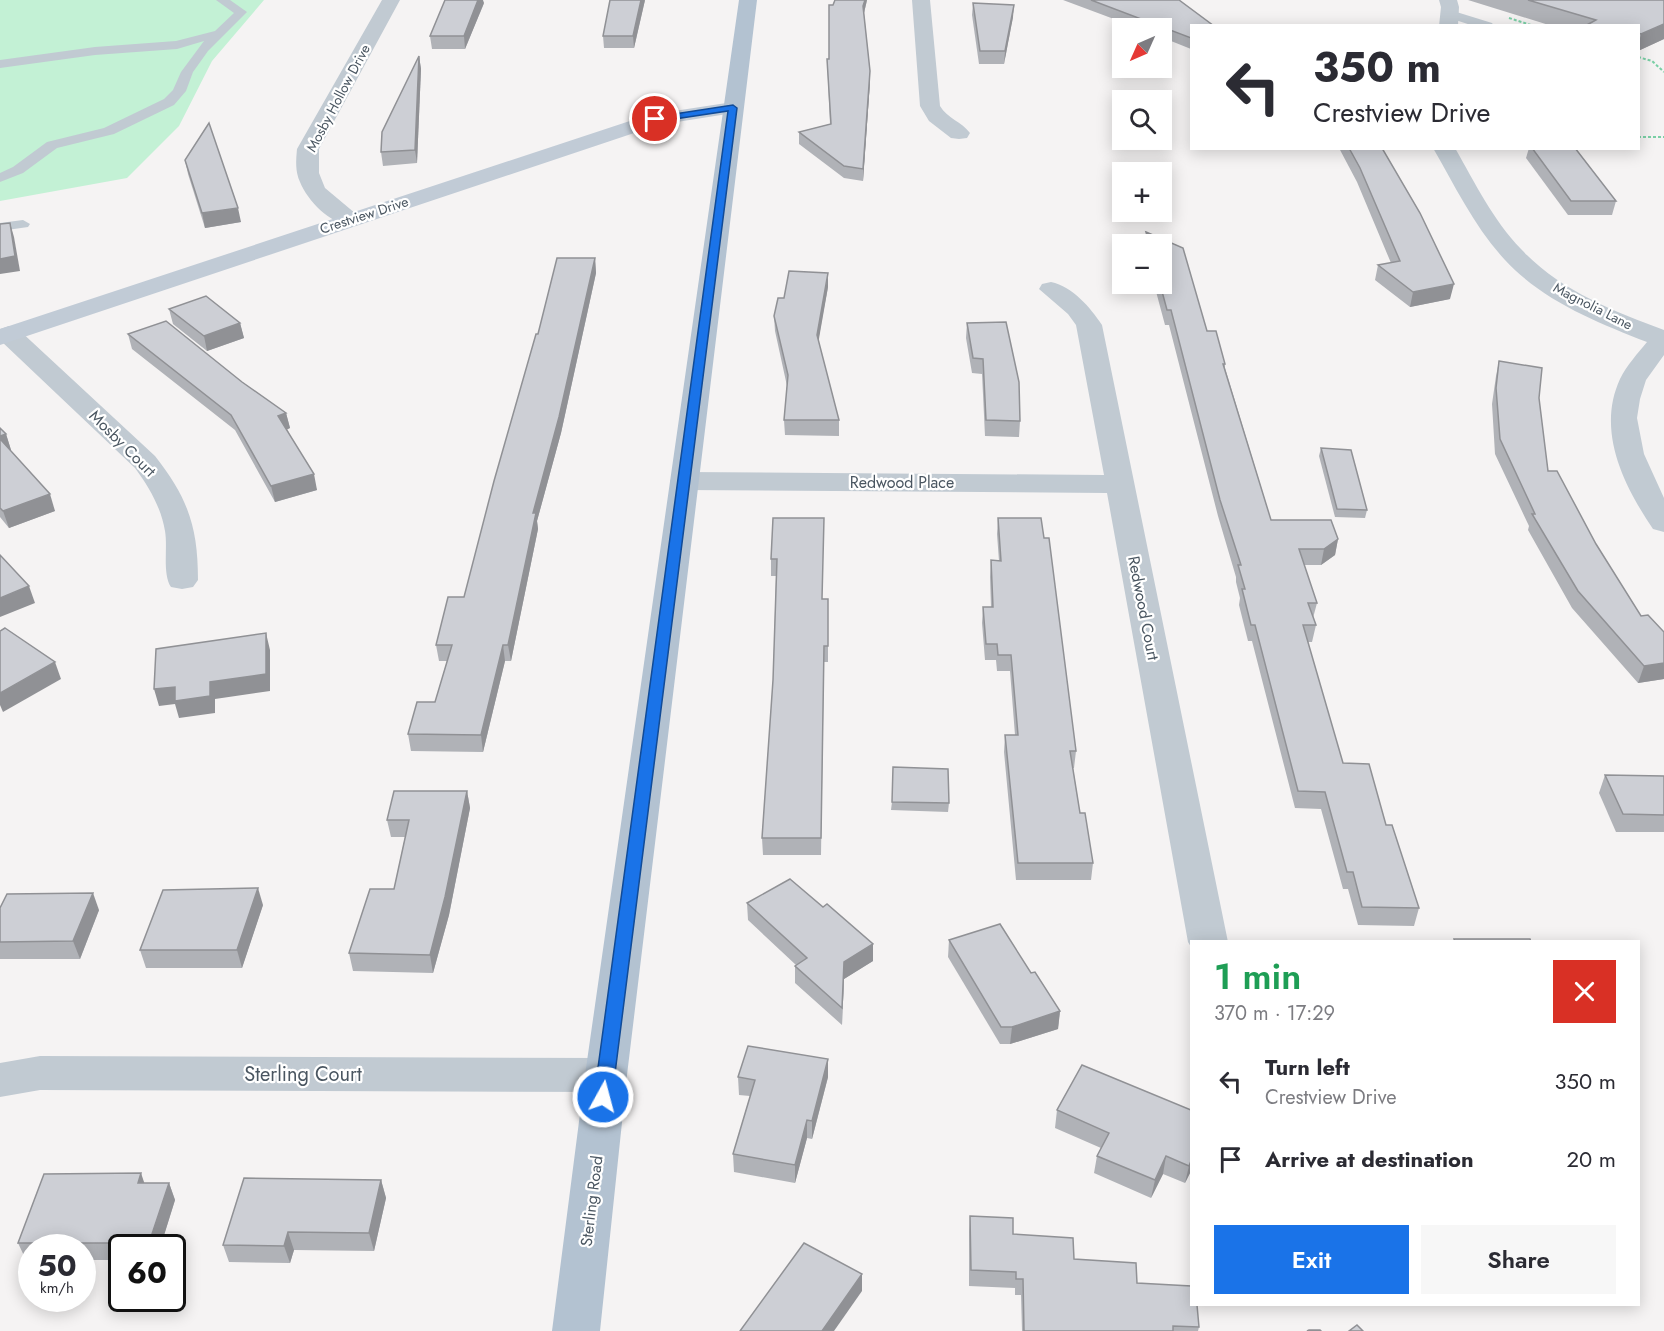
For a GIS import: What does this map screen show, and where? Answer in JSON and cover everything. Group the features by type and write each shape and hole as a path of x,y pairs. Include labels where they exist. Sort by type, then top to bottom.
{"main road":[{"name":"Sterling Road","path":"576,1331 606,1075 748,0"},
{"name":"Crestview Drive","path":"4,336 655,119 733,108"}],"street":[{"name":"Mosby Hollow Drive","path":"350,219 318,196 309,180 305,165 308,150 391,0"},
{"path":"921,0 930,106 936,117 958,133"},
{"name":"Magnolia Lane","path":"1445,150 1496,233 1513,255 1539,277 1573,299 1613,319 1664,339"},
{"name":"Redwood Court","path":"1051,290 1077,309 1089,325 1208,940"},
{"name":"Mosby Court","path":"4,336 145,462 163,484 177,513 183,546 183,580"},
{"path":"1664,339 1633,379 1624,401 1623,426 1630,461 1664,523"},
{"name":"Redwood Place","path":"684,481 1120,484"},
{"name":"Sterling Court","path":"0,1080 40,1073 606,1075"}],"lane":[{"path":"0,178 18,170 52,146 109,131 169,102 179,91 187,72 204,48 241,12 225,2 210,0"},
{"path":"1448,13 1482,24"},
{"path":"0,64 95,51 177,45 221,32"},
{"path":"0,227 23,224"}],"path":[{"path":"1640,58 1652,62 1664,72"},
{"path":"1640,136 1664,137"}],"green space":[{"path":"0,0 264,0 212,61 179,126 127,178 0,201"}],"building":[{"path":"445,0 478,0 464,36 430,36"},
{"path":"610,0 641,0 633,36 603,36"},
{"path":"835,0 865,0 863,6 870,71 863,169 844,166 799,132 831,124 827,59 829,59 829,5 833,5"},
{"path":"1091,0 1179,0 1211,24 1190,24 1190,38 1172,31 1172,18 1138,18"},
{"path":"1528,0 1664,0 1664,24 1641,34 1640,24 1589,24 1596,20"},
{"path":"973,3 1014,5 1005,51 980,51"},
{"path":"419,56 415,150 381,152 382,132"},
{"path":"209,123 238,208 202,213 185,160"},
{"path":"1350,150 1383,150 1420,213 1454,284 1413,292 1378,265 1400,261"},
{"path":"1533,150 1577,150 1616,201 1571,201"},
{"path":"10,223 15,256 0,259 0,224"},
{"path":"1172,243 1183,248 1207,331 1216,331 1225,364 1223,364 1271,520 1331,520 1338,539 1324,549 1299,549 1317,603 1308,603 1316,625 1303,625 1343,763 1369,764 1386,825 1392,825 1419,908 1362,907 1353,872 1347,872 1325,792 1298,791 1255,625 1251,625 1238,565 1241,565 1220,500 1171,310 1167,310 1163,294 1172,294"},
{"path":"557,258 595,258 559,417 533,513 536,513 508,645 503,645 481,735 408,734 417,702 435,702 452,645 436,645 448,597 464,597"},
{"path":"789,271 828,273 817,335 839,420 784,420 788,375 774,316 778,298 784,298"},
{"path":"206,296 240,323 204,336 169,309"},
{"path":"166,321 242,382 286,413 278,416 314,474 271,486 231,415 128,334"},
{"path":"1006,322 1019,382 1020,421 986,420 983,359 973,358 967,323"},
{"path":"1499,361 1542,368 1539,398 1548,471 1557,471 1596,544 1641,616 1648,615 1664,632 1664,663 1644,666 1578,591 1532,514 1535,514 1500,439 1496,388"},
{"path":"0,428 6,434 0,436"},
{"path":"0,439 50,494 3,511 0,508"},
{"path":"1321,448 1351,450 1367,510 1337,509"},
{"path":"773,518 824,518 822,599 828,599 828,646 824,646 821,838 762,838 773,680 777,559 771,559"},
{"path":"998,518 1041,518 1044,538 1049,538 1076,751 1070,751 1080,813 1085,813 1093,863 1018,863 1005,735 1018,735 1011,655 998,655 997,644 986,644 983,607 993,607 991,560 1001,561"},
{"path":"0,555 29,586 0,598"},
{"path":"5,628 55,662 0,693 0,631"},
{"path":"266,633 266,674 210,682 210,696 175,701 175,687 154,689 156,649"},
{"path":"893,767 948,769 949,803 892,802"},
{"path":"1605,775 1664,776 1664,815 1623,814"},
{"path":"394,791 467,791 445,897 430,955 349,953 370,889 394,889 409,820 387,820"},
{"path":"790,879 823,907 827,904 873,944 844,962 842,1008 795,966 807,958 747,903"},
{"path":"258,888 237,950 140,950 163,890"},
{"path":"93,893 73,941 0,942 0,908 7,894"},
{"path":"1000,924 1031,973 1035,972 1060,1011 1012,1027 1001,1027 949,940"},
{"path":"1454,939 1530,940 1454,940"},
{"path":"748,1046 828,1059 812,1121 807,1120 795,1165 733,1154 755,1080 738,1077"},
{"path":"1082,1065 1190,1110 1189,1166 1166,1156 1155,1180 1097,1156 1109,1133 1057,1110"},
{"path":"141,1173 138,1183 169,1183 152,1234 108,1234 108,1243 96,1243 96,1234 21,1234 44,1174"},
{"path":"244,1178 381,1180 369,1233 288,1232 284,1246 223,1245"},
{"path":"970,1216 1013,1218 1013,1234 1073,1238 1074,1259 1136,1263 1137,1283 1190,1286 1190,1306 1197,1306 1199,1327 1173,1326 1173,1331 1024,1331 1023,1279 1016,1279 1016,1272 971,1270"},
{"path":"804,1243 862,1274 822,1331 740,1331"},
{"path":"1357,1325 1363,1331 1349,1331"}],"route":[{"path":"603,1097 733,108 655,119"}]}
